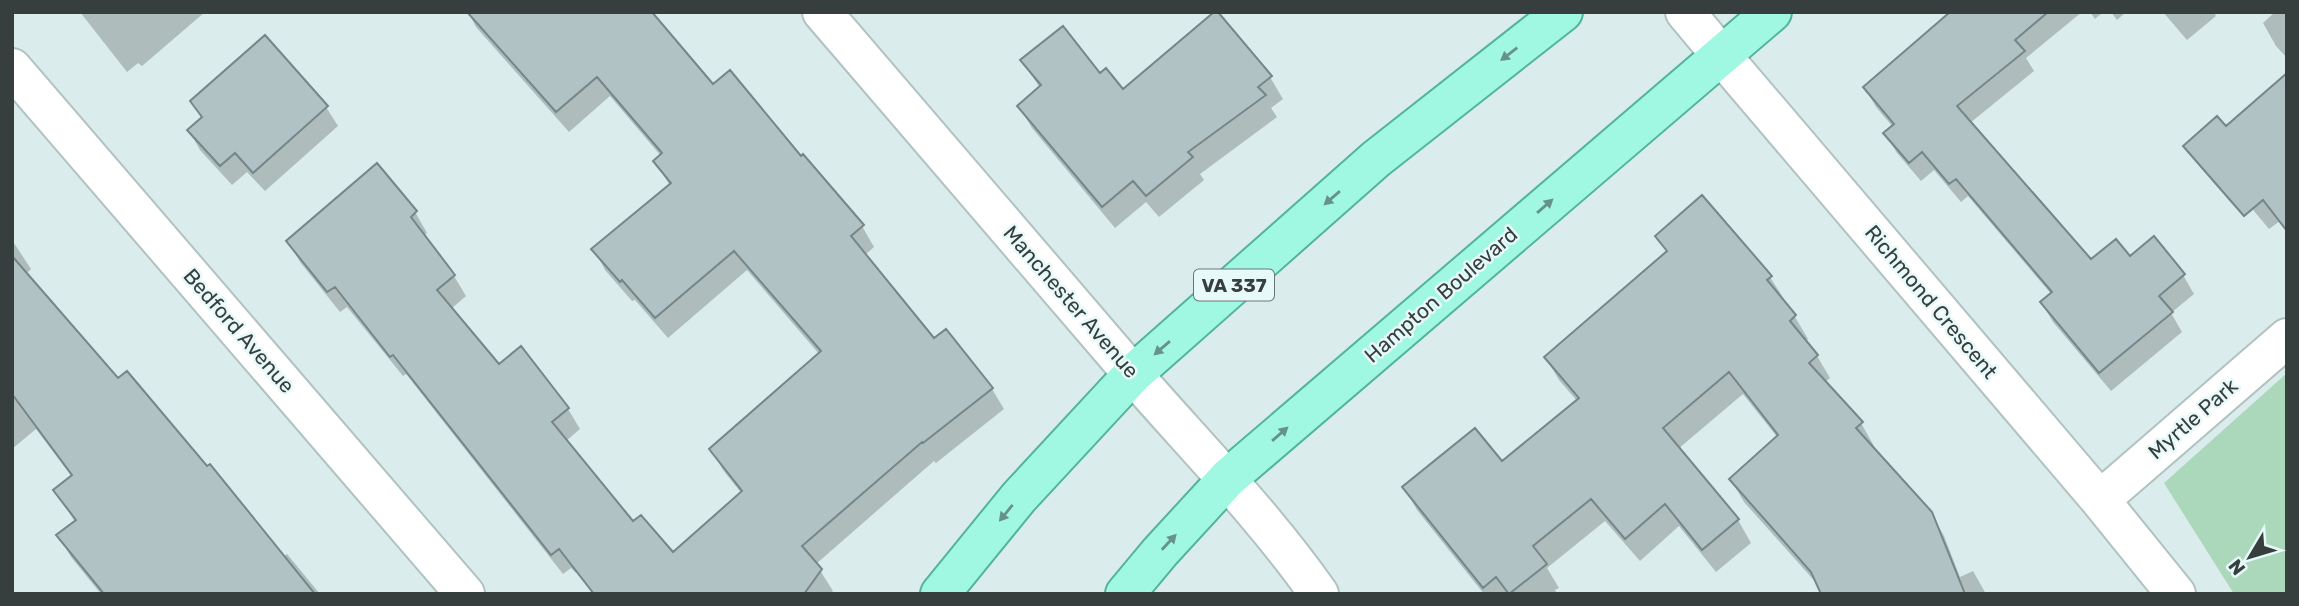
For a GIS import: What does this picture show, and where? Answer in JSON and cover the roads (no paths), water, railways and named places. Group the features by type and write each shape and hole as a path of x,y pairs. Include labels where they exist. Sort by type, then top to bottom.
{"main road":[{"name":"VA 337","path":"940,594 1019,497 1133,374 1376,159 1563,12"},
{"name":"Hampton Boulevard","path":"1125,594 1228,478 1772,12"}],"street":[{"name":"Manchester Avenue","path":"822,12 1133,374 1228,478 1319,594"},
{"name":"Richmond Crescent","path":"1685,12 2100,500 2176,594"},
{"name":"Bedford Avenue","path":"12,68 465,594"},
{"name":"Myrtle Park","path":"2100,500 2287,338"}]}
